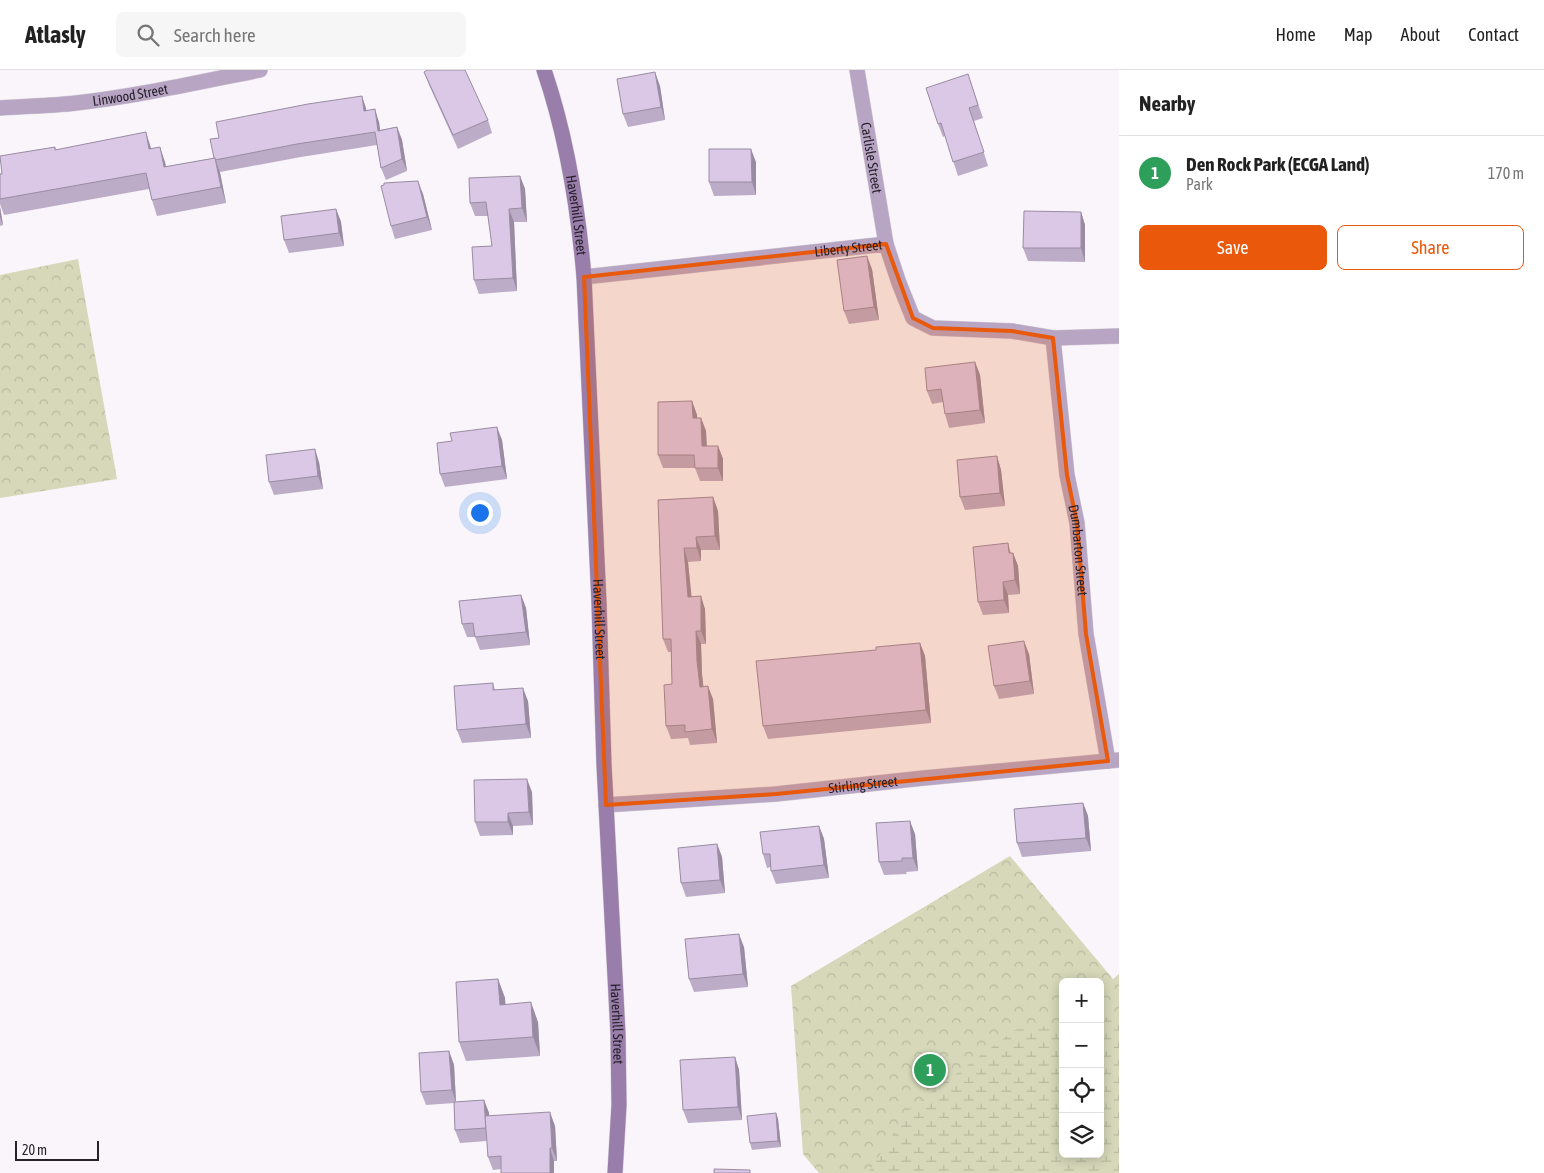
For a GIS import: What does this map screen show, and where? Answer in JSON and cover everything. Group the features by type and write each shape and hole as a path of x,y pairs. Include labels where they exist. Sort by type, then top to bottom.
{"main road":[{"name":"Haverhill Street","path":"544,70 573,182 584,277 606,805 618,1034 619,1105 615,1173"}],"street":[{"name":"Linwood Street","path":"0,108 104,99 260,70"},
{"name":"Carlisle Street","path":"857,70 886,244"},
{"name":"Liberty Street","path":"584,277 886,244 898,283 913,318 933,328 1012,331 1053,338 1119,336"},
{"name":"Dumbarton Street","path":"1053,338 1067,475 1077,523 1086,634 1114,761"},
{"name":"Stirling Street","path":"606,805 776,794 924,778 1114,761"}],"highlighted area":[{"path":"886,244 913,318 933,328 1012,331 1053,338 1067,475 1077,523 1086,634 1108,761 776,794 606,805 584,277"}],"green space":[{"path":"78,259 117,479 0,498 0,275"},
{"path":"1010,856 1113,979 1119,974 1119,1173 819,1173 803,1154 791,986"},
{"path":"1119,1016 1119,1173 868,1173 910,1108 1015,1030 1059,1024 1059,1158 1104,1158 1104,1018"}],"building":[{"path":"427,70 465,70 488,120 453,135 424,72"},
{"path":"655,72 661,107 623,114 617,79"},
{"path":"968,74 978,105 969,108 984,152 953,162 941,123 938,124 926,88"},
{"path":"362,96 364,111 375,109 378,131 397,127 402,159 381,168 375,132 297,144 215,160 214,158 210,139 219,138 216,122 308,104"},
{"path":"146,132 149,149 160,147 164,167 215,158 221,187 152,200 146,173 0,199 0,174 2,174 0,156 55,147 55,150"},
{"path":"709,149 751,149 752,182 709,182"},
{"path":"520,176 522,208 509,209 513,278 474,280 472,247 492,246 486,202 470,203 469,178"},
{"path":"418,181 427,217 391,226 381,186 384,183"},
{"path":"336,209 339,233 284,240 281,216"},
{"path":"1024,211 1081,212 1081,248 1023,248"},
{"path":"867,256 874,307 844,311 837,260"},
{"path":"975,362 980,410 945,414 941,389 927,391 925,368"},
{"path":"692,401 693,418 701,418 702,446 718,446 718,468 695,468 694,455 658,455 658,402"},
{"path":"497,427 502,466 440,474 437,443 452,441 450,433"},
{"path":"315,449 318,476 269,482 266,455"},
{"path":"997,456 1000,493 960,497 957,460"},
{"path":"713,497 715,536 696,537 697,548 684,548 688,597 701,596 701,631 696,631 697,661 700,687 708,686 712,729 685,732 685,725 666,726 664,685 672,684 671,639 663,639 658,500"},
{"path":"1008,543 1009,553 1013,553 1015,580 1003,582 1004,600 978,602 973,547"},
{"path":"521,595 526,632 475,637 473,623 462,624 459,601"},
{"path":"1024,641 1030,681 994,686 988,646"},
{"path":"920,643 926,710 763,726 756,661 876,650 876,647"},
{"path":"493,683 493,690 523,688 526,724 457,730 454,686"},
{"path":"527,779 529,812 508,813 508,822 475,822 474,780"},
{"path":"1083,803 1086,838 1017,843 1014,809"},
{"path":"910,821 913,858 902,858 902,861 879,862 876,823"},
{"path":"819,826 824,865 771,871 770,854 763,854 760,832"},
{"path":"717,844 720,880 681,883 678,848"},
{"path":"739,934 743,974 689,979 685,939"},
{"path":"498,979 500,1005 531,1002 533,1037 459,1042 456,982"},
{"path":"449,1051 452,1090 421,1092 419,1053"},
{"path":"735,1057 738,1107 683,1110 680,1060"},
{"path":"484,1100 486,1128 455,1130 454,1102"},
{"path":"550,1112 552,1148 550,1148 550,1173 501,1173 501,1156 488,1157 485,1116"},
{"path":"776,1113 778,1141 750,1143 747,1116"},
{"path":"714,1169 750,1170 750,1173 714,1173"}],"place":[{"name":"Den Rock Park (ECGA Land)","path":"930,1070"}]}
